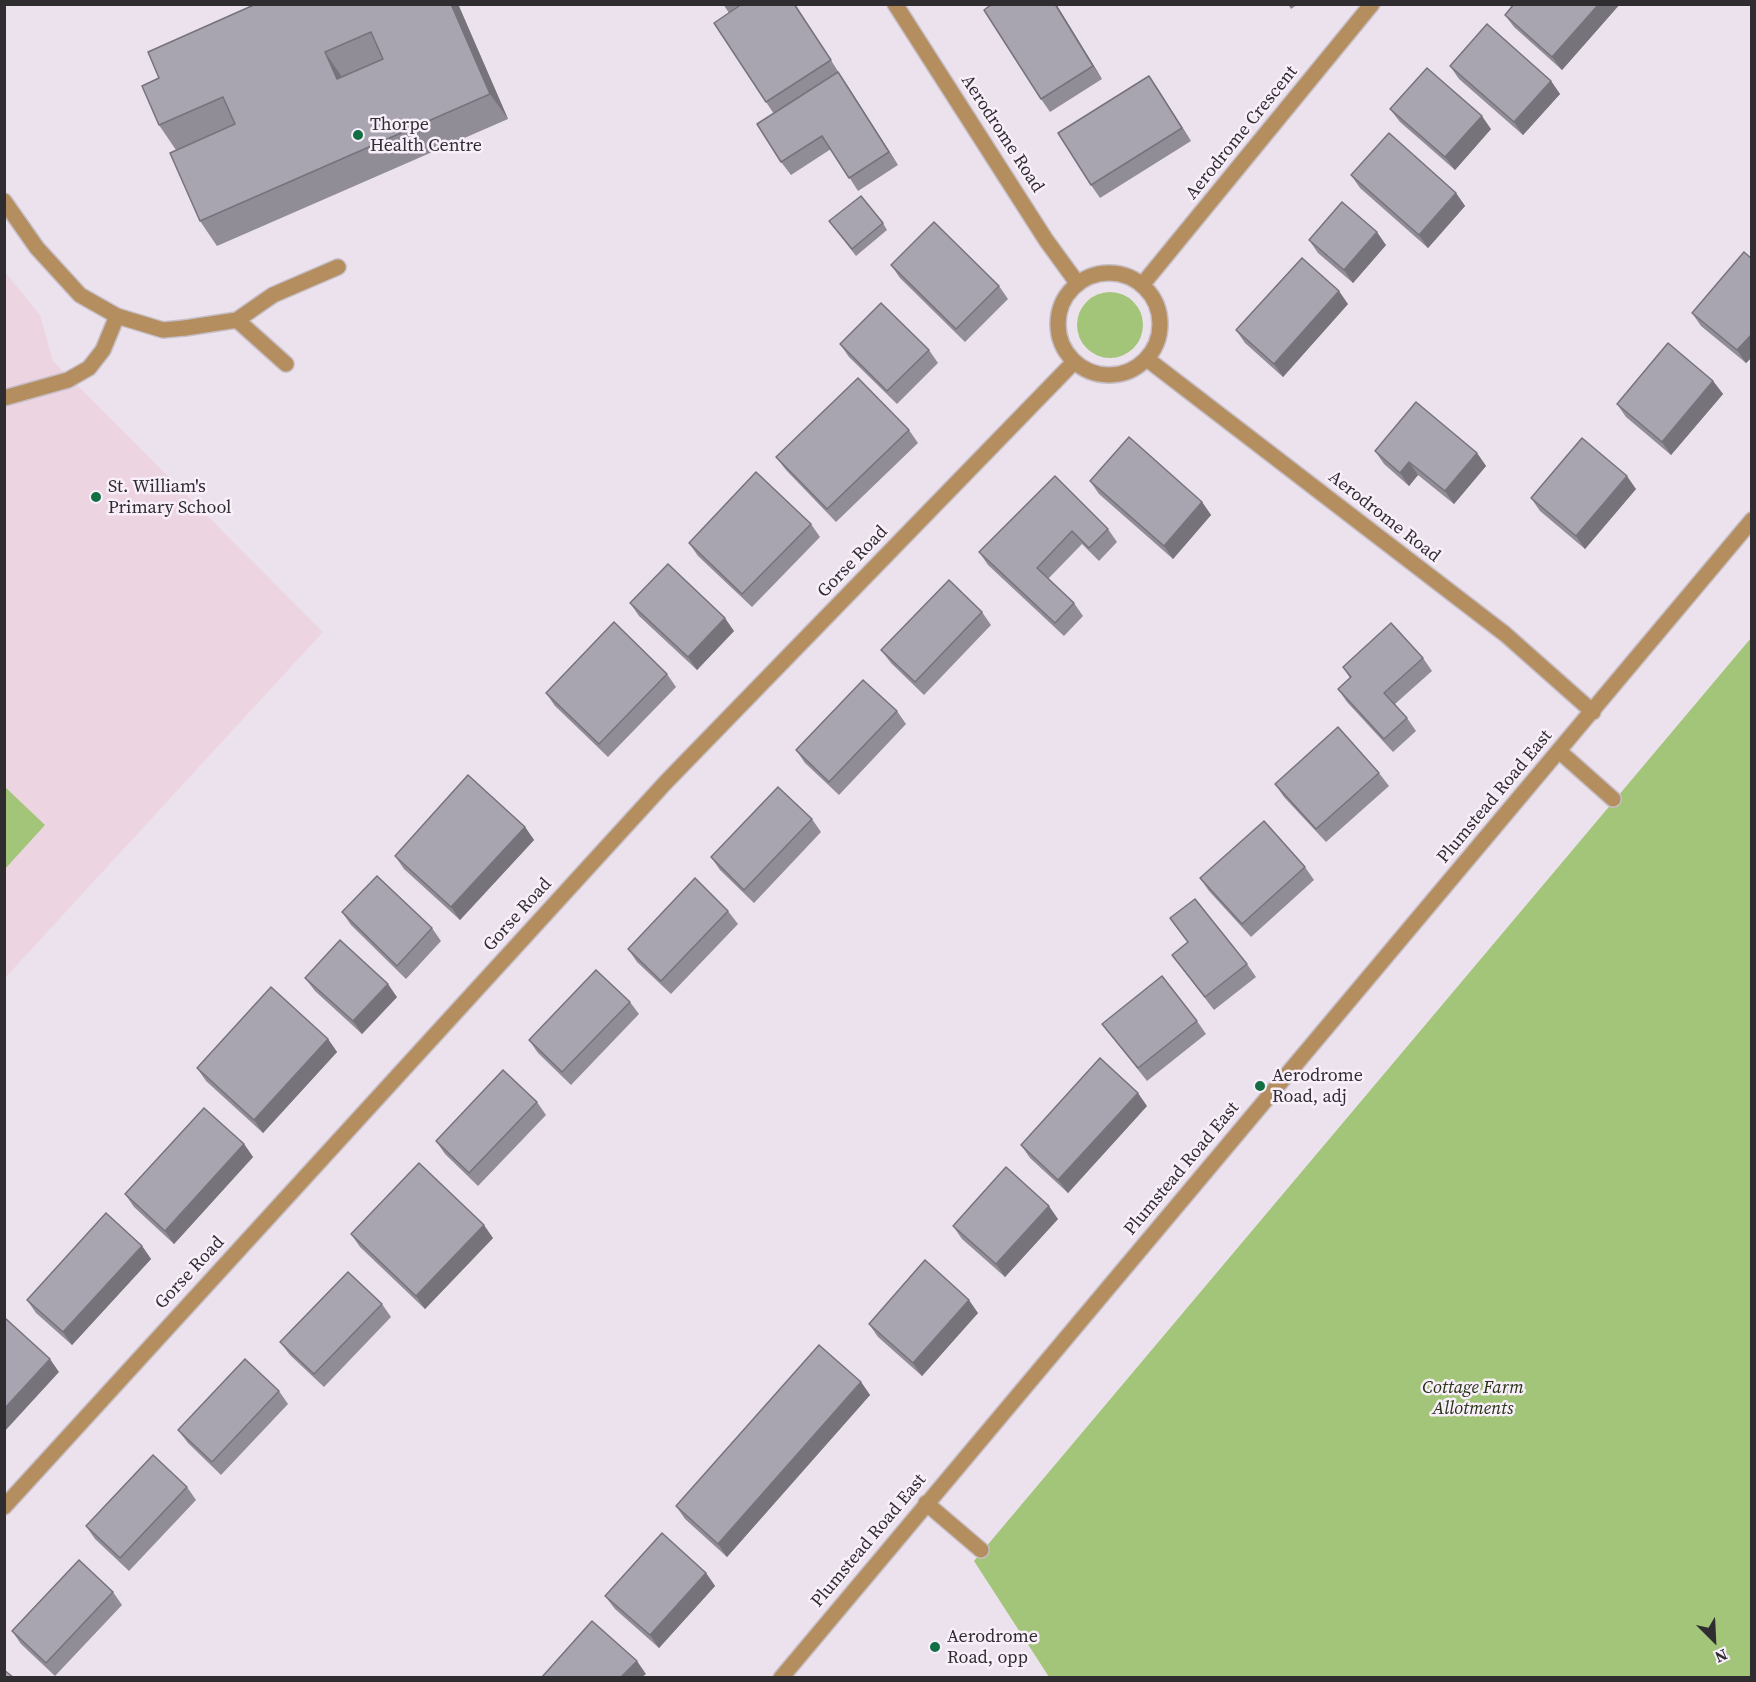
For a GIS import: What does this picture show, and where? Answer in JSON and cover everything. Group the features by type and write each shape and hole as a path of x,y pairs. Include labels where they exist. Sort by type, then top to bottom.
{"street":[{"name":"Aerodrome Road","path":"895,4 1046,240 1078,284"},
{"name":"Aerodrome Crescent","path":"1142,285 1372,4"},
{"path":"4,201 37,248 80,295 117,316 163,330 237,320 273,295 338,267"},
{"path":"1110,273 1128,277 1142,285 1154,299 1159,314 1160,330 1156,346 1147,359 1134,369 1119,375 1103,375 1087,371 1074,362 1064,347 1058,331 1059,313 1066,297 1078,284 1093,276 1110,273"},
{"path":"4,398 68,380 89,368 103,350 117,316"},
{"path":"237,320 286,364"},
{"name":"Aerodrome Road","path":"1147,359 1505,634 1593,712"},
{"name":"Gorse Road","path":"4,1507 666,782 1074,362"},
{"name":"Plumstead Road East","path":"781,1677 1752,520"},
{"path":"1558,752 1613,799"},
{"path":"926,1503 981,1550"}],"shaded area":[{"name":"St. William's Primary School","path":"4,271 40,315 53,361 323,632 5,978"}],"green space":[{"path":"1110,292 1122,295 1133,302 1140,313 1143,325 1140,337 1133,348 1122,355 1110,358 1098,355 1087,348 1080,337 1077,325 1080,313 1087,302 1098,295"},
{"name":"Cottage Farm Allotments","path":"1751,638 1751,1677 1049,1677 974,1561"},
{"path":"5,787 45,825 4,869"}],"building":[{"name":"Thorpe Health Centre","path":"256,4 451,4 490,94 200,221 170,153 235,124 223,97 159,125 142,86 159,78 148,52","holes":["371,32 383,59 337,79 325,52"]},
{"path":"742,4 794,4 831,60 766,102 714,23"},
{"path":"992,4 1055,4 1093,66 1041,99 984,10"},
{"path":"1514,4 1599,4 1552,57 1505,15"},
{"path":"1487,24 1551,81 1514,122 1450,66"},
{"path":"1427,68 1482,116 1445,157 1390,109"},
{"path":"838,72 889,152 849,178 822,136 781,162 757,124"},
{"path":"1149,76 1182,128 1091,185 1058,133"},
{"path":"1389,133 1456,193 1419,235 1351,175"},
{"path":"861,196 883,223 852,249 829,221"},
{"path":"1342,202 1377,232 1344,270 1309,240"},
{"path":"934,222 999,286 956,329 891,265"},
{"path":"1744,252 1752,259 1752,334 1737,350 1692,313"},
{"path":"1302,258 1339,291 1274,364 1236,330"},
{"path":"881,303 929,350 887,391 840,344"},
{"path":"1668,343 1713,381 1662,442 1617,404"},
{"path":"858,378 909,430 827,509 776,457"},
{"path":"1416,402 1477,453 1445,491 1409,462 1400,473 1375,451"},
{"path":"1129,437 1202,502 1164,546 1090,481"},
{"path":"1582,438 1627,476 1576,536 1531,498"},
{"path":"756,472 811,524 742,594 689,543"},
{"path":"1055,476 1108,529 1089,548 1072,531 1037,568 1074,603 1055,623 979,552"},
{"path":"668,564 725,618 688,657 630,603"},
{"path":"949,580 982,612 915,682 881,650"},
{"path":"614,622 667,674 599,744 546,693"},
{"path":"1391,623 1423,658 1384,693 1407,718 1384,739 1338,689 1351,677 1343,667"},
{"path":"863,680 897,711 829,782 796,750"},
{"path":"1338,727 1379,773 1316,829 1275,784"},
{"path":"468,775 525,827 451,907 395,856"},
{"path":"778,787 812,819 744,890 711,857"},
{"path":"1264,821 1305,867 1242,924 1200,878"},
{"path":"377,876 432,928 397,966 342,912"},
{"path":"695,878 728,911 661,981 628,949"},
{"path":"1195,899 1247,964 1205,997 1172,955 1188,942 1170,918"},
{"path":"340,940 388,984 353,1021 305,978"},
{"path":"596,970 630,1002 562,1072 529,1040"},
{"path":"1162,976 1197,1021 1138,1068 1102,1024"},
{"path":"271,987 328,1039 254,1120 197,1068"},
{"path":"1100,1058 1138,1093 1058,1180 1021,1145"},
{"path":"503,1070 537,1102 469,1173 436,1141"},
{"path":"204,1108 244,1144 165,1231 125,1194"},
{"path":"419,1163 484,1225 416,1296 351,1234"},
{"path":"1006,1167 1049,1206 996,1264 953,1226"},
{"path":"106,1213 142,1246 63,1332 27,1300"},
{"path":"925,1260 969,1300 913,1363 869,1324"},
{"path":"348,1272 382,1304 314,1374 280,1342"},
{"path":"4,1319 50,1359 4,1409"},
{"path":"819,1345 861,1382 718,1544 676,1506"},
{"path":"245,1359 279,1391 212,1462 178,1430"},
{"path":"153,1455 187,1487 120,1558 86,1526"},
{"path":"662,1533 706,1573 650,1635 605,1596"},
{"path":"79,1560 113,1592 46,1663 12,1631"},
{"path":"592,1621 637,1661 621,1677 542,1677"},
{"path":"4,1670 13,1677 4,1677"}],"place":[{"name":"Thorpe Health Centre","path":"358,135"},
{"name":"St. William's Primary School","path":"96,497"},
{"name":"Aerodrome Road, adj","path":"1260,1086"},
{"name":"Aerodrome Road, opp","path":"935,1647"}]}
